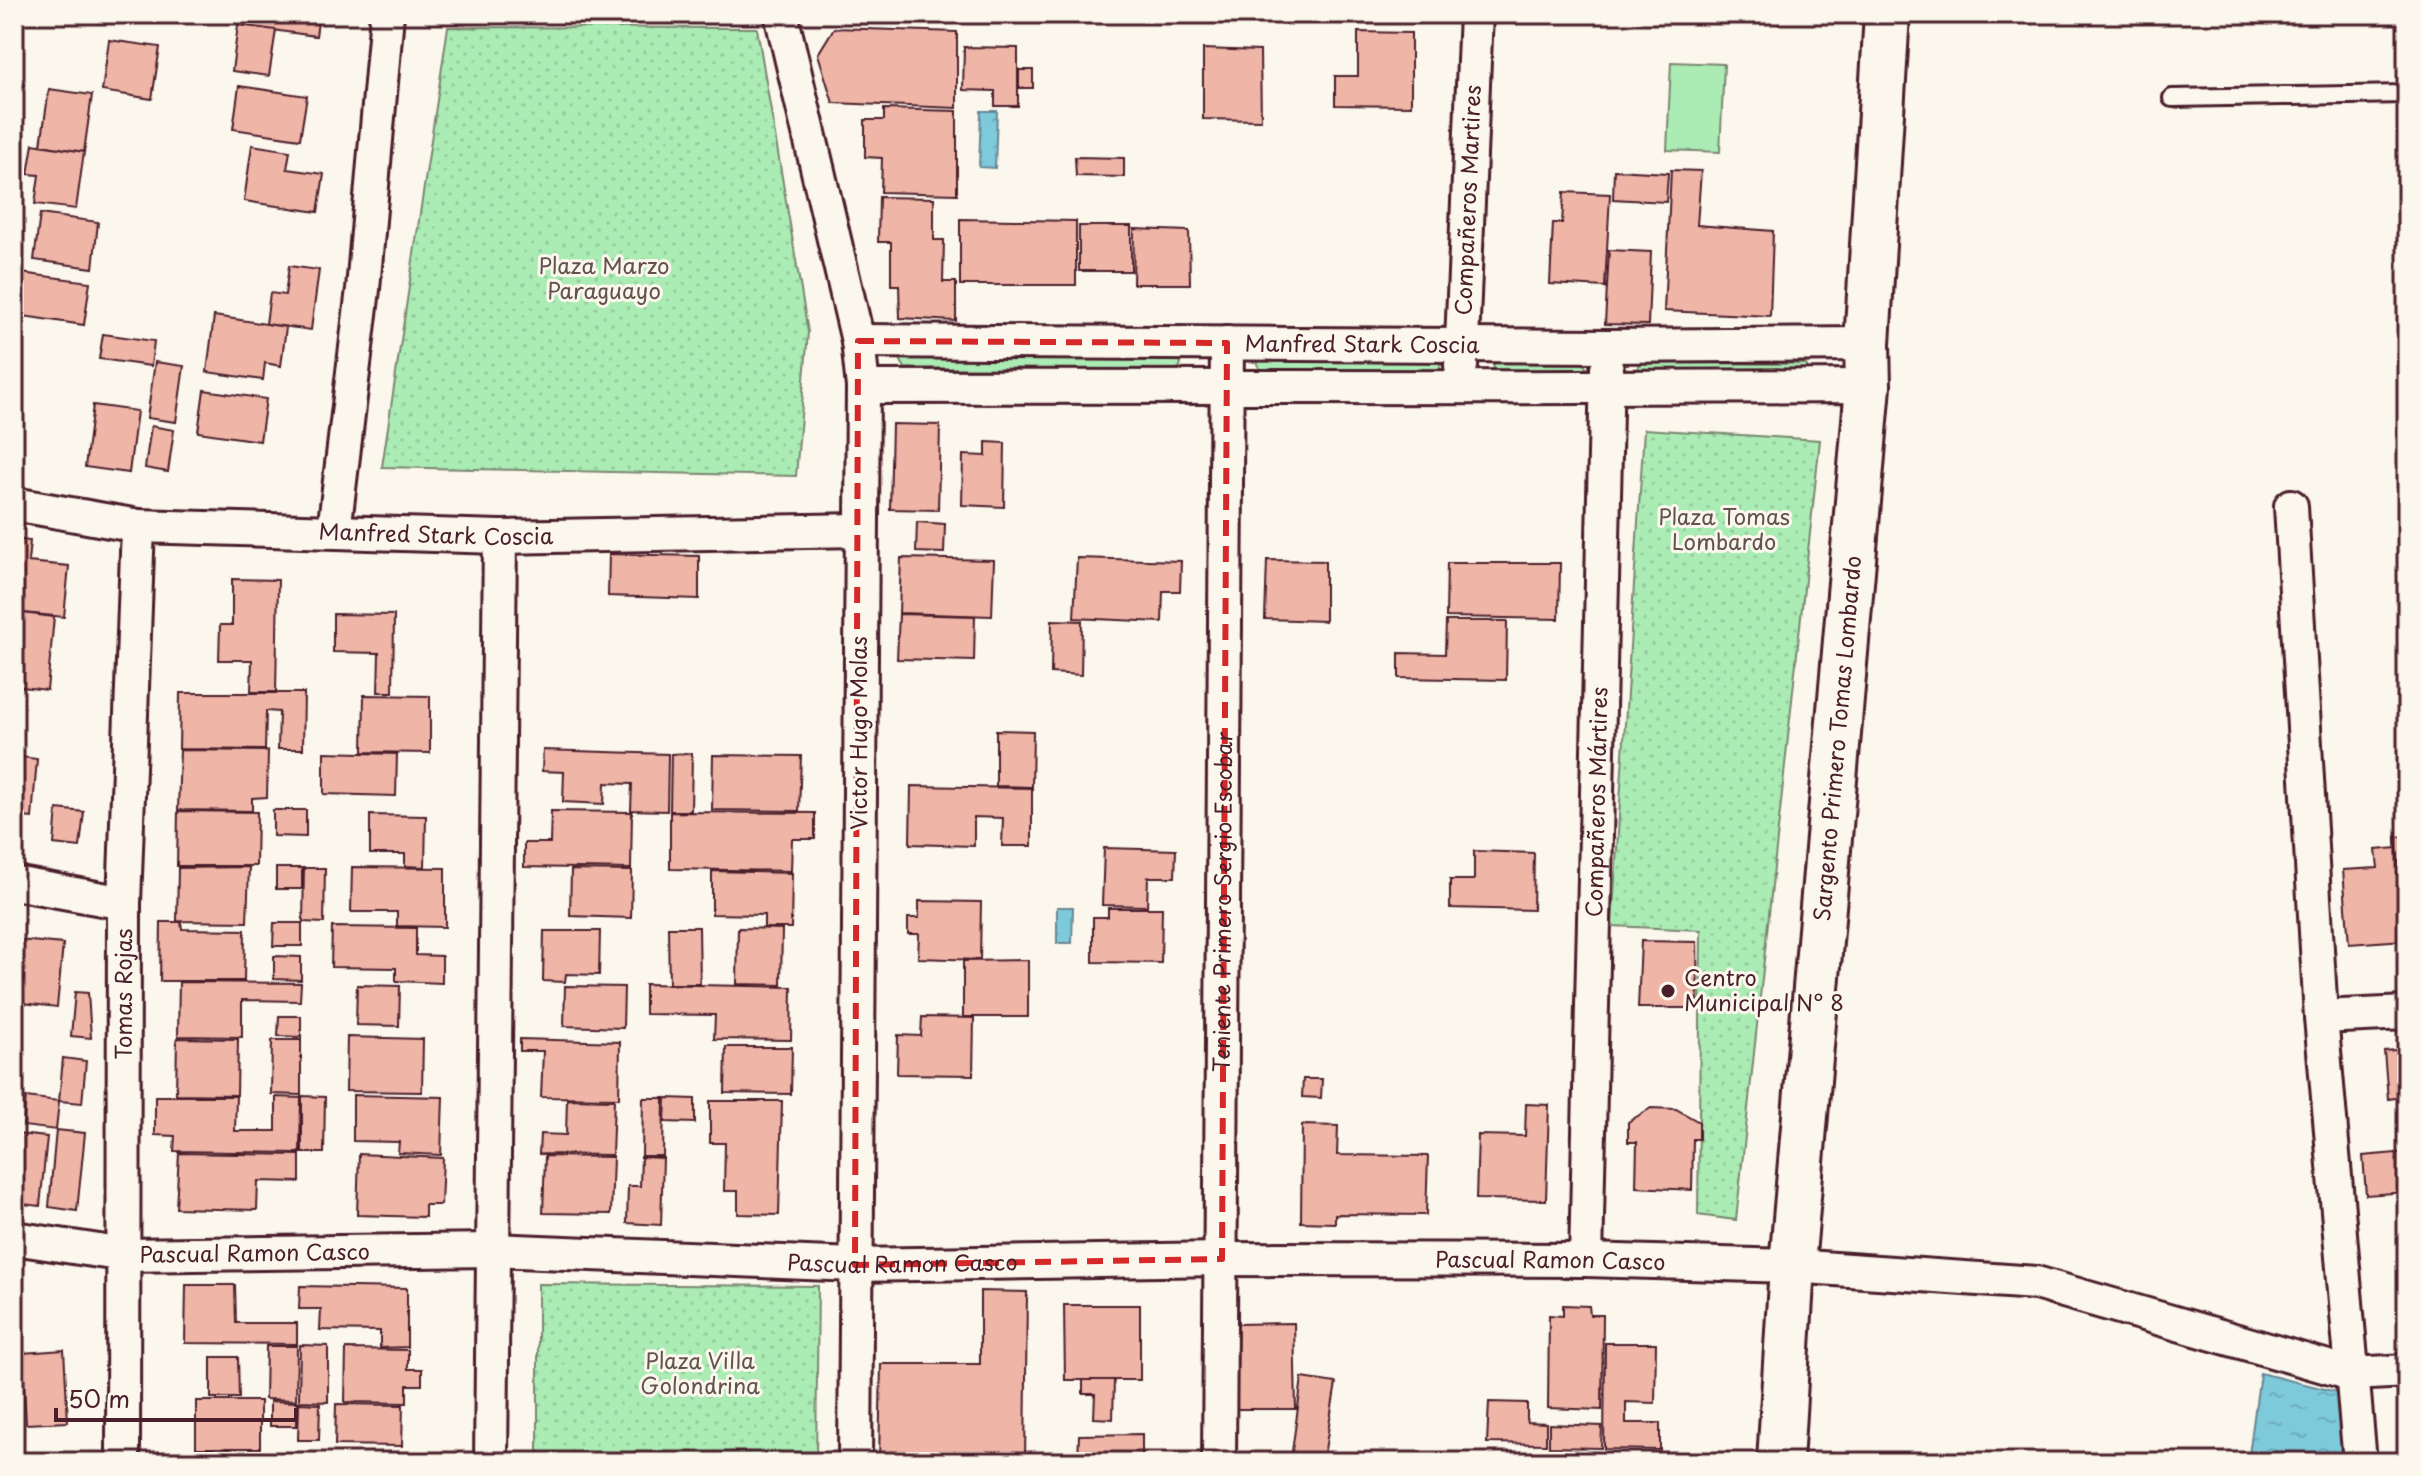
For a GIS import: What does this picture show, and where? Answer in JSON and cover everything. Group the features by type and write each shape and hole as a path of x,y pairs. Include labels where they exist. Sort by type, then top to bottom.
{"street":[{"path":"334,531 363,289 387,14"},
{"name":"Victor Hugo Molas","path":"781,14 858,341 863,387 855,1462"},
{"name":"Compañeros Martires","path":"1462,387 1461,345 1476,14"},
{"name":"Sargento Primero Tomas Lombardo","path":"1780,1462 1792,1266 1867,365 1887,14"},
{"name":"Manfred Stark Coscia","path":"858,341 1608,346 1867,365"},
{"name":"Teniente Primero Sergio Escobar","path":"1219,1462 1227,343"},
{"name":"Compañeros Mártires","path":"1586,1260 1608,346"},
{"name":"Manfred Stark Coscia","path":"863,387 1607,389 1867,365"},
{"name":"Manfred Stark Coscia","path":"14,504 138,526 500,537 860,530"},
{"path":"2291,506 2321,1017 2360,1462"},
{"name":"Tomas Rojas","path":"123,1462 124,903 138,526"},
{"path":"491,1462 500,537"},
{"path":"14,883 124,903"},
{"path":"2321,1017 2407,1013"},
{"name":"Pascual Ramon Casco","path":"14,1238 125,1255 493,1250 855,1265 1222,1259 1586,1260 1792,1266 2036,1283 2352,1374 2407,1371"}],"lane":[{"path":"2172,98 2407,94"}],"highlighted area":[{"path":"858,341 1227,343 1222,1259 855,1265"}],"green space":[{"name":"Plaza Marzo Paraguayo","path":"448,27 757,28 808,332 796,476 382,467"},
{"path":"1671,62 1724,64 1720,152 1667,150"},
{"path":"902,357 1177,358 1181,362 1175,370 905,368"},
{"path":"1261,359 1438,362 1441,365 1437,371 1261,370 1257,364"},
{"path":"1500,360 1582,361 1587,369 1585,373 1495,372 1493,365"},
{"path":"1643,363 1806,364 1809,373 1640,373 1638,366"},
{"name":"Plaza Tomas Lombardo","path":"1644,429 1820,440 1736,1220 1698,1215 1701,930 1612,926"},
{"name":"Plaza Villa Golondrina","path":"538,1284 818,1286 816,1462 538,1462"}],"water":[{"path":"981,111 997,111 995,168 979,167"},
{"path":"1057,907 1073,907 1072,943 1057,943"},
{"path":"2260,1373 2337,1392 2343,1462 2248,1462"}],"building":[{"path":"252,14 319,14 316,36 250,27"},
{"path":"238,25 276,30 269,76 232,71"},
{"path":"834,28 957,32 957,108 833,103 818,54"},
{"path":"1358,32 1411,33 1411,106 1335,105 1335,76 1358,76"},
{"path":"109,40 160,47 152,99 102,91"},
{"path":"964,47 1018,48 1018,106 995,106 995,91 963,90"},
{"path":"1203,49 1260,51 1261,120 1203,119"},
{"path":"1019,70 1033,70 1033,88 1019,88"},
{"path":"239,86 307,96 300,139 233,129"},
{"path":"49,89 92,95 84,152 41,145"},
{"path":"884,109 957,111 957,194 881,192 882,158 865,157 865,120 884,120"},
{"path":"33,144 84,152 76,209 35,204 39,175 28,174"},
{"path":"252,145 290,151 287,169 324,174 318,212 244,201"},
{"path":"1075,157 1124,158 1124,177 1076,176"},
{"path":"1614,170 1668,173 1666,202 1613,199"},
{"path":"1671,170 1701,171 1697,225 1773,231 1770,316 1664,311"},
{"path":"1564,192 1610,194 1605,287 1550,284 1553,223 1562,223"},
{"path":"879,197 934,198 934,240 944,240 943,282 956,282 956,321 900,318 899,285 891,285 891,242 878,242"},
{"path":"40,214 98,222 93,268 34,260"},
{"path":"960,219 1076,221 1076,285 960,285"},
{"path":"1079,226 1131,226 1131,271 1079,271"},
{"path":"1134,229 1189,231 1190,284 1133,284"},
{"path":"1609,250 1651,252 1648,325 1605,324"},
{"path":"289,266 319,270 311,330 266,324 270,293 285,295"},
{"path":"21,273 90,282 84,325 16,315 14,282 20,283"},
{"path":"214,316 286,327 281,366 265,363 263,380 207,372"},
{"path":"103,334 154,341 151,366 99,359"},
{"path":"155,362 184,366 176,422 147,418"},
{"path":"204,390 266,399 260,441 198,432"},
{"path":"93,405 137,411 129,473 85,467"},
{"path":"892,424 940,425 938,510 890,509"},
{"path":"151,426 174,430 168,472 145,468"},
{"path":"986,442 1005,443 1004,507 962,505 963,455 986,456"},
{"path":"917,522 945,524 944,553 916,552"},
{"path":"14,539 30,541 28,562 69,566 64,617 14,612"},
{"path":"609,554 699,556 699,599 608,596"},
{"path":"901,558 994,560 992,616 899,613"},
{"path":"1077,558 1181,561 1180,591 1163,591 1162,622 1074,618"},
{"path":"1267,560 1325,561 1325,621 1265,619"},
{"path":"1447,563 1560,563 1559,619 1446,617"},
{"path":"232,579 278,580 276,692 251,692 252,660 219,660 220,625 232,625"},
{"path":"14,612 54,617 47,690 14,686"},
{"path":"333,614 394,615 393,692 378,692 379,653 333,652"},
{"path":"899,614 975,616 974,661 897,659"},
{"path":"1052,620 1082,621 1081,675 1051,673"},
{"path":"1446,621 1507,621 1506,680 1399,678 1399,653 1445,654"},
{"path":"180,693 304,693 303,749 278,749 279,712 266,711 265,750 179,749"},
{"path":"364,695 430,696 430,753 363,752"},
{"path":"996,730 1033,731 1032,787 996,786"},
{"path":"180,750 268,751 267,797 252,798 252,811 178,810"},
{"path":"543,750 668,754 667,811 631,810 632,784 605,783 604,804 563,802 564,772 542,771"},
{"path":"324,752 397,754 396,796 324,794"},
{"path":"692,753 691,811 670,811 671,754"},
{"path":"713,755 801,756 799,811 712,810"},
{"path":"14,756 37,759 32,818 14,816"},
{"path":"911,786 1032,788 1032,846 1002,846 1003,818 974,817 974,846 910,844"},
{"path":"57,809 84,812 80,847 54,844"},
{"path":"273,810 306,810 306,837 273,836"},
{"path":"178,811 257,812 256,866 177,866"},
{"path":"551,811 632,812 631,869 524,867 524,843 550,843"},
{"path":"670,812 815,813 815,839 792,839 791,871 670,869"},
{"path":"370,815 426,816 425,867 405,866 405,854 370,854"},
{"path":"2407,836 2407,959 2406,959 2396,837"},
{"path":"1104,848 1176,850 1175,877 1148,877 1147,906 1102,905"},
{"path":"2397,848 2404,940 2349,944 2343,870 2378,868 2376,850"},
{"path":"1474,851 1534,853 1533,910 1450,908 1450,880 1474,880"},
{"path":"249,867 247,922 177,921 178,868"},
{"path":"352,867 445,868 445,927 397,926 397,912 351,912"},
{"path":"276,868 302,868 302,889 276,889"},
{"path":"304,868 325,868 324,923 303,922"},
{"path":"571,870 632,871 631,918 570,916"},
{"path":"712,871 792,873 791,928 764,928 764,915 712,914"},
{"path":"919,901 981,902 980,960 918,958 919,934 908,934 908,918 919,918"},
{"path":"1108,908 1162,908 1161,963 1093,962 1093,917 1108,917"},
{"path":"161,922 181,922 182,929 245,930 244,981 160,981"},
{"path":"274,923 302,923 302,946 273,946"},
{"path":"332,927 416,928 416,955 442,956 442,983 396,981 396,968 331,967"},
{"path":"668,927 699,927 700,984 669,984"},
{"path":"738,928 782,929 781,985 737,984"},
{"path":"544,931 600,931 599,975 566,974 565,982 543,981"},
{"path":"19,940 63,944 57,1007 14,1002"},
{"name":"Centro Municipal N° 8","path":"1641,941 1697,942 1698,1008 1638,1008"},
{"path":"274,956 301,957 301,980 274,979"},
{"path":"1028,960 1028,1017 963,1017 963,961"},
{"path":"179,982 301,983 300,1001 242,1000 242,1037 178,1036"},
{"path":"645,984 792,987 791,1040 714,1039 715,1015 645,1014"},
{"path":"357,985 400,986 399,1026 356,1025"},
{"path":"565,986 624,987 623,1028 564,1026"},
{"path":"75,992 88,993 91,1038 71,1036"},
{"path":"279,1016 301,1016 301,1037 278,1036"},
{"path":"922,1017 974,1018 973,1075 897,1074 898,1035 921,1036"},
{"path":"347,1037 423,1039 422,1092 346,1091"},
{"path":"177,1038 238,1039 237,1095 176,1094"},
{"path":"520,1039 620,1042 619,1098 541,1097 543,1051 520,1051"},
{"path":"272,1040 301,1040 301,1095 271,1094"},
{"path":"726,1047 792,1047 791,1094 725,1093"},
{"path":"2407,1049 2406,1126 2403,1097 2388,1099 2384,1051"},
{"path":"63,1058 86,1061 82,1103 59,1101"},
{"path":"1303,1079 1322,1079 1321,1098 1302,1097"},
{"path":"353,1095 443,1097 441,1155 398,1153 399,1142 353,1141"},
{"path":"155,1096 236,1096 235,1131 276,1131 276,1097 301,1098 300,1153 174,1151 175,1136 155,1135"},
{"path":"302,1096 325,1097 324,1153 302,1153"},
{"path":"26,1097 59,1101 56,1130 23,1126"},
{"path":"643,1098 664,1098 663,1156 642,1156"},
{"path":"666,1098 695,1099 695,1123 665,1122"},
{"path":"567,1099 614,1100 612,1155 539,1154 540,1134 566,1135"},
{"path":"710,1101 782,1101 779,1215 738,1214 738,1191 724,1191 725,1143 710,1143"},
{"path":"1526,1104 1549,1105 1546,1200 1476,1199 1478,1135 1525,1136"},
{"path":"1651,1108 1676,1109 1699,1122 1699,1139 1693,1139 1692,1190 1636,1187 1637,1142 1628,1142 1628,1122"},
{"path":"1302,1125 1338,1126 1337,1155 1428,1156 1426,1215 1335,1214 1335,1223 1301,1222"},
{"path":"56,1130 85,1133 77,1211 49,1207"},
{"path":"17,1134 47,1137 40,1206 14,1203"},
{"path":"2407,1152 2407,1192 2366,1195 2363,1156"},
{"path":"179,1153 300,1155 300,1182 258,1181 257,1210 176,1208"},
{"path":"359,1154 443,1158 441,1205 425,1205 425,1217 357,1215"},
{"path":"545,1156 613,1157 611,1214 543,1213"},
{"path":"641,1157 663,1158 661,1225 627,1223 628,1186 640,1186"},
{"path":"186,1285 235,1285 236,1323 297,1323 297,1344 185,1343"},
{"path":"300,1286 407,1288 407,1347 380,1348 380,1331 320,1330 321,1309 299,1309"},
{"path":"980,1291 1027,1292 1025,1462 879,1462 881,1364 980,1364"},
{"path":"1064,1305 1140,1305 1140,1380 1065,1380"},
{"path":"1563,1305 1589,1306 1590,1315 1603,1315 1602,1410 1548,1408 1549,1315 1563,1316"},
{"path":"1294,1323 1296,1409 1236,1409 1235,1324"},
{"path":"1605,1343 1656,1343 1655,1403 1626,1402 1626,1423 1660,1423 1660,1450 1604,1449"},
{"path":"300,1345 328,1346 328,1402 299,1401"},
{"path":"266,1346 297,1346 296,1400 265,1399"},
{"path":"346,1349 408,1350 408,1369 422,1369 422,1385 407,1385 407,1403 345,1402"},
{"path":"64,1350 68,1422 26,1424 22,1353"},
{"path":"211,1357 238,1357 239,1398 211,1398"},
{"path":"1302,1378 1336,1383 1323,1462 1291,1459"},
{"path":"1083,1380 1114,1380 1113,1419 1094,1418 1095,1394 1083,1394"},
{"path":"14,1399 22,1400 20,1418 14,1417"},
{"path":"196,1401 260,1401 260,1448 196,1448"},
{"path":"270,1401 297,1402 297,1426 270,1426"},
{"path":"1489,1402 1527,1403 1527,1422 1546,1423 1546,1444 1487,1443"},
{"path":"299,1403 320,1404 319,1440 298,1440"},
{"path":"336,1404 403,1405 402,1446 335,1445"},
{"path":"1549,1424 1602,1426 1601,1448 1549,1447"},
{"path":"1142,1434 1142,1462 1078,1462 1079,1435"},
{"path":"1548,1450 1577,1451 1577,1462 1548,1462"},
{"path":"275,1458 297,1458 297,1462 275,1462"},
{"path":"173,1459 207,1459 207,1462 173,1462"}],"place":[{"name":"Centro Municipal N° 8","path":"1668,991"}]}
